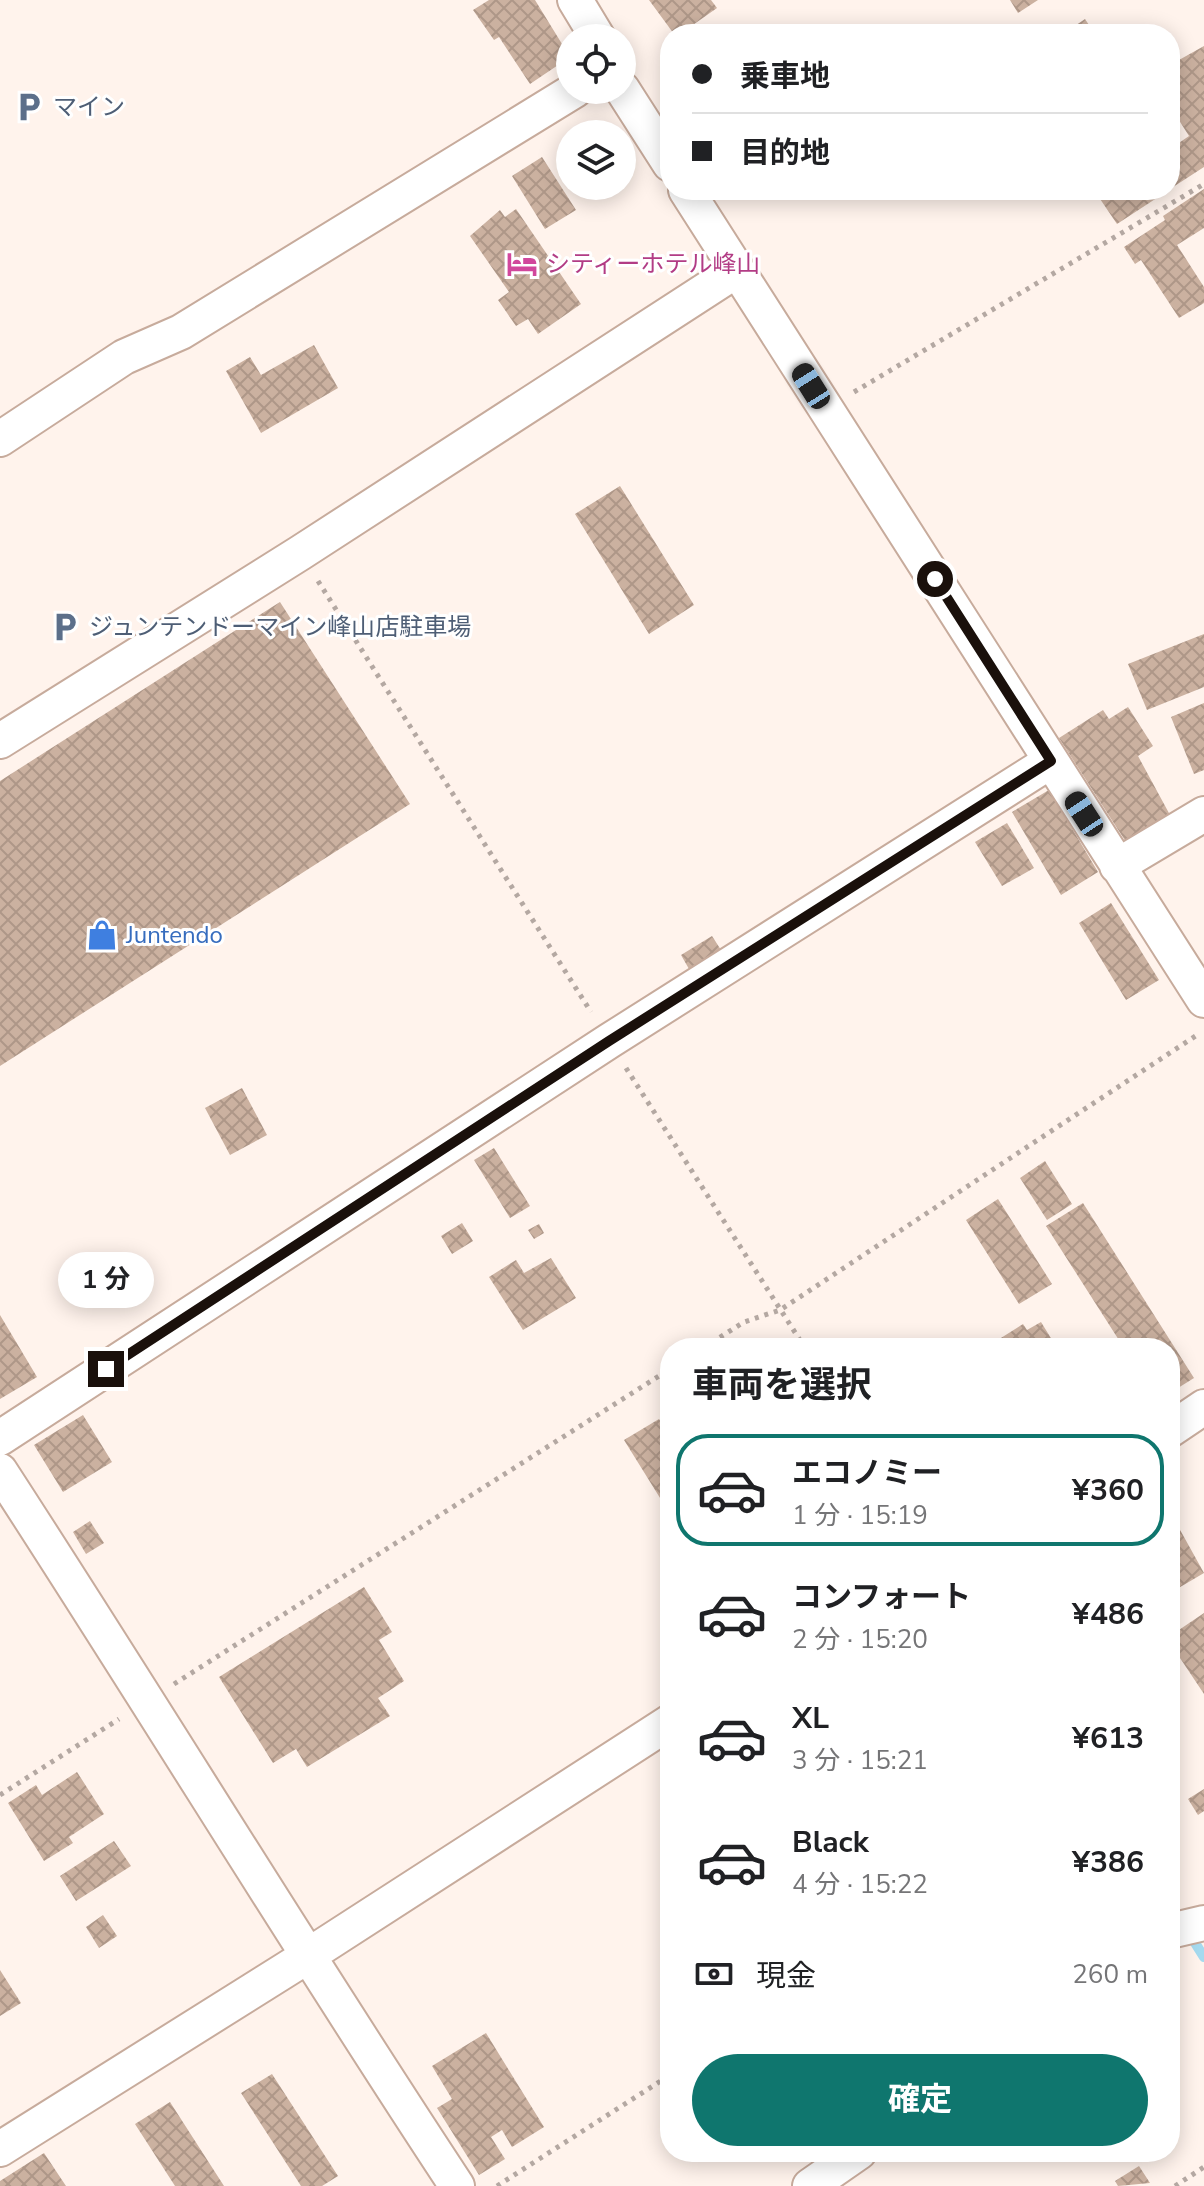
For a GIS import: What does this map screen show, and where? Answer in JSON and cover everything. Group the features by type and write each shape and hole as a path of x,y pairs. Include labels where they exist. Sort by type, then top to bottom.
{"street":[{"path":"575,0 590,24"},
{"path":"0,439 124,357 181,332 556,102"},
{"path":"632,104 660,148"},
{"path":"692,200 1204,1000"},
{"path":"0,741 300,553 737,270"},
{"path":"0,1438 609,1041 1051,761"},
{"path":"1117,866 1204,814"},
{"path":"1180,1423 1204,1407"},
{"path":"0,1471 149,1700 306,1957 457,2186"},
{"path":"0,2149 306,1957 660,1728"},
{"path":"1180,1929 1204,1923"},
{"path":"810,2186 845,2162"}],"path":[{"path":"1180,198 1204,184"},
{"path":"825,409 1177,200"},
{"path":"300,553 798,1338"},
{"path":"719,1338 744,1322 780,1310 1204,1030"},
{"path":"0,1795 660,1375"},
{"path":"497,2186 660,2081"},
{"path":"1175,2186 1204,2167"}],"building":[{"path":"489,0 535,0 556,34 556,66 530,84 499,37 494,40 473,10"},
{"path":"649,0 711,0 717,8 694,24 667,24"},
{"path":"1010,0 1038,0 1018,13"},
{"path":"1204,46 1204,167 1180,183 1180,142 1189,136 1180,122 1180,59"},
{"path":"542,157 556,179 556,200 570,200 576,210 545,229 512,176"},
{"path":"1204,189 1204,228 1177,245 1204,287 1204,303 1179,318 1141,260 1135,264 1124,247"},
{"path":"1101,200 1154,200 1117,224"},
{"name":"シティーホテル峰山","path":"516,209 581,304 538,334 528,319 516,326 498,300 509,292 470,236 500,210 505,217"},
{"path":"314,345 338,388 261,433 226,371 250,357 261,375"},
{"path":"620,486 694,605 649,634 575,514"},
{"name":"Juntendo","path":"280,602 410,804 0,1066 0,781"},
{"path":"1204,634 1204,687 1147,710 1128,664"},
{"path":"1204,703 1204,770 1194,774 1171,717"},
{"path":"1128,707 1153,746 1138,756 1170,815 1126,842 1059,738 1103,710 1109,719"},
{"path":"1049,790 1098,872 1061,895 1012,812"},
{"path":"1007,823 1034,868 1002,886 975,842"},
{"path":"1111,903 1159,980 1126,1000 1079,923"},
{"path":"712,936 721,950 689,969 681,955"},
{"path":"242,1088 267,1135 230,1155 205,1108"},
{"path":"494,1148 530,1206 510,1218 474,1160"},
{"path":"1045,1161 1072,1204 1047,1220 1020,1178"},
{"path":"998,1199 1052,1284 1019,1304 966,1220"},
{"path":"1083,1203 1169,1338 1118,1338 1046,1226"},
{"path":"462,1223 473,1241 452,1254 441,1236"},
{"path":"539,1224 544,1233 534,1239 528,1230"},
{"path":"551,1258 576,1298 523,1330 489,1277 516,1260 524,1273"},
{"path":"0,1315 37,1377 0,1399"},
{"path":"1041,1322 1051,1338 1001,1338 1023,1324 1027,1330"},
{"path":"1180,1356 1194,1378 1180,1387"},
{"path":"83,1415 112,1462 63,1492 34,1445"},
{"path":"659,1419 660,1498 624,1440"},
{"path":"90,1521 104,1543 86,1554 73,1532"},
{"path":"1180,1530 1204,1573 1180,1587"},
{"path":"364,1587 392,1632 379,1640 404,1681 378,1698 390,1716 307,1767 296,1749 273,1763 219,1677"},
{"path":"1204,1613 1204,1694 1180,1658 1180,1629"},
{"path":"77,1772 104,1814 69,1837 73,1843 44,1861 8,1803 36,1785 42,1795"},
{"path":"1204,1789 1204,1811 1198,1815 1188,1799"},
{"path":"114,1841 131,1866 76,1901 60,1876"},
{"path":"103,1915 117,1936 99,1948 86,1927"},
{"path":"0,1970 21,2003 0,2016"},
{"path":"486,2033 544,2127 512,2147 502,2130 491,2137 505,2159 479,2175 437,2108 452,2099 432,2066"},
{"path":"272,2074 338,2176 322,2186 301,2186 241,2093"},
{"path":"170,2102 224,2186 175,2186 135,2124"},
{"path":"44,2153 66,2186 0,2186 0,2181"},
{"path":"1139,2166 1150,2183 1118,2186 1115,2181"}],"waterway":[{"path":"1192,1938 1204,1957"}],"place":[{"name":"マイン","path":"29,107"},
{"name":"シティーホテル峰山","path":"522,264"},
{"name":"ジュンテンドーマイン峰山店駐車場","path":"65,627"},
{"name":"Juntendo","path":"102,935"}],"route":[{"path":"106,1369 609,1041 1051,761 935,579"}]}
